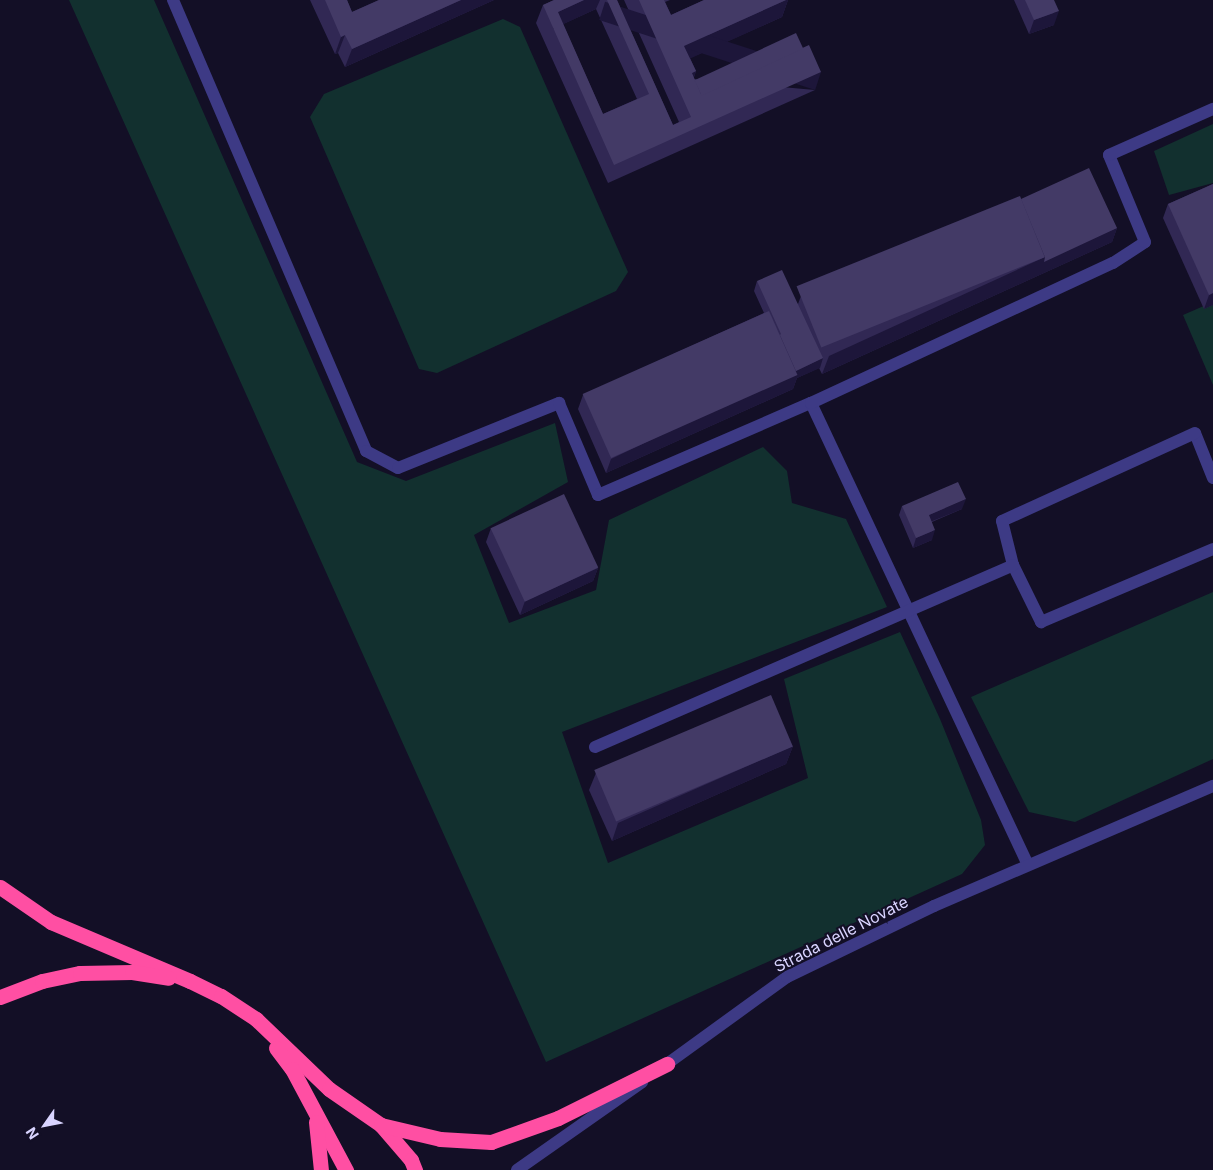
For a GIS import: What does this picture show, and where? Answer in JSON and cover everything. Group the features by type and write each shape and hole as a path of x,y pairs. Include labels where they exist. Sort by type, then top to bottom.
{"highway":[{"path":"0,887 51,922 190,981 221,996 256,1019 329,1089 381,1124 411,1160 415,1170"},
{"path":"0,997 42,981 80,973 132,972 190,981"},
{"path":"256,1019 292,1069 346,1170"},
{"path":"381,1124 440,1139 491,1142 558,1118 668,1064"},
{"path":"314,1113 321,1170"}],"street":[{"path":"172,0 366,451 398,468 559,403 598,495 811,403 1113,262 1145,242 1109,154 1213,109"},
{"path":"811,403 1028,865"},
{"path":"1213,478 1195,433 1002,520 1013,565 1041,622 1213,549"},
{"path":"595,747 1013,565"},
{"name":"Strada delle Novate","path":"517,1170 668,1064 787,977 934,906 1213,786"}],"green space":[{"path":"69,0 154,0 357,462 406,481 555,423 568,482 474,535 509,623 596,590 609,520 763,447 787,471 792,503 846,519 887,607 562,732 608,863 808,778 784,679 900,632 940,719 981,820 985,845 962,874 546,1062"},
{"path":"503,19 520,27 628,272 616,291 437,373 419,369 310,117 324,94"},
{"path":"1213,124 1213,183 1169,195 1154,151"},
{"path":"1213,302 1213,385 1183,315"},
{"path":"1213,592 1213,759 1075,822 1029,812 971,697"}],"building":[{"path":"325,0 347,0 352,12 379,0 461,0 352,49 345,35 341,37"},
{"path":"554,0 584,0 558,12 603,114 649,94 607,0 617,0 673,125 691,117 639,0 664,0 671,15 704,0 786,0 684,46 696,71 692,73 701,94 809,45 821,72 614,165 543,5"},
{"path":"1025,0 1054,0 1059,11 1034,20"},
{"path":"796,33 803,48 702,96 694,80"},
{"path":"1089,168 1117,228 1044,262 1045,257 1021,199"},
{"path":"1213,184 1213,293 1209,295 1168,204"},
{"path":"1020,196 1045,257 821,347 797,286"},
{"path":"782,270 823,358 796,371 757,281"},
{"path":"769,311 797,375 611,458 583,394"},
{"path":"958,482 966,499 929,515 935,530 916,538 902,506"},
{"path":"564,494 598,567 525,602 491,528"},
{"path":"771,695 793,747 616,822 594,770"}]}
